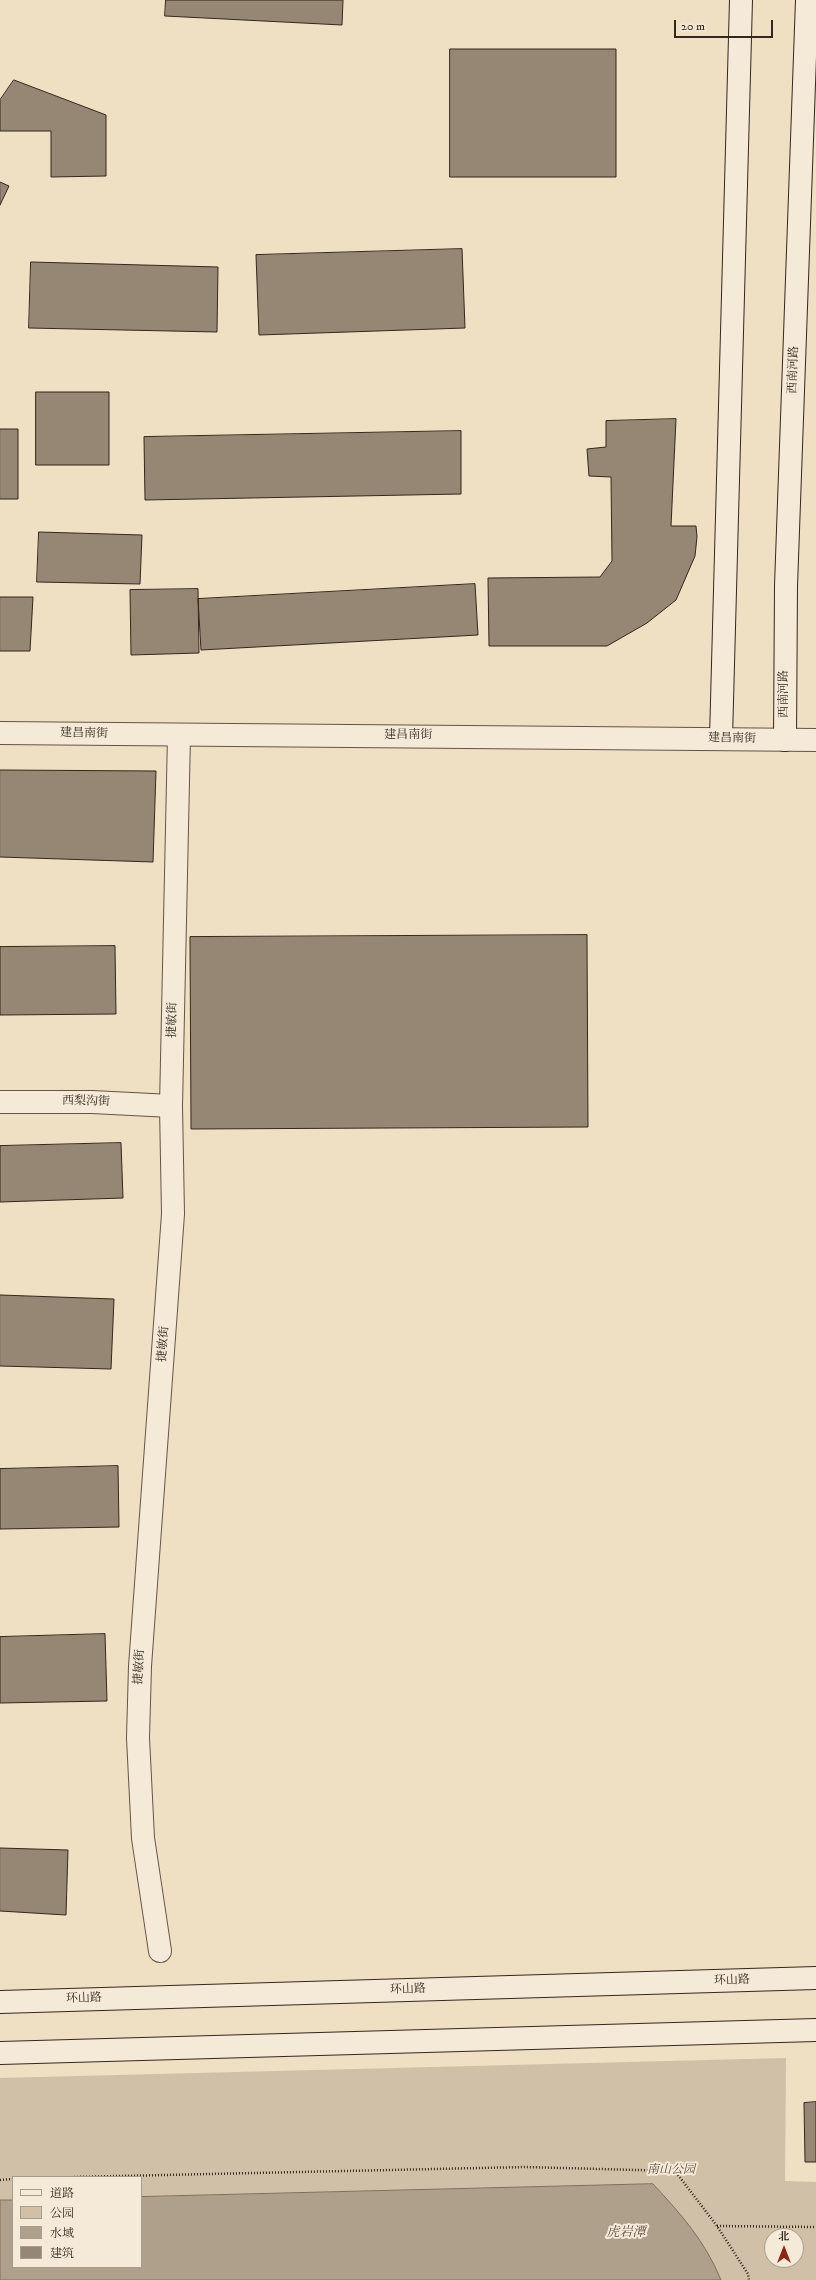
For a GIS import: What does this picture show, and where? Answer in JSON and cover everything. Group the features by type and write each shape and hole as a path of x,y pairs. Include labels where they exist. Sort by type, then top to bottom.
{"main road":[{"path":"721,738 741,0"},
{"name":"西南河路","path":"785,740 786,586 807,0"},
{"name":"建昌南街","path":"0,733 816,740"},
{"name":"捷敏街","path":"160,1951 143,1838 138,1738 140,1666 173,1214 171,1106 179,735"},
{"name":"西梨沟街","path":"0,1102 92,1102 171,1106"},
{"name":"环山路","path":"0,2002 816,1978"},
{"path":"0,2052 816,2030"}],"path":[{"path":"119,2176 525,2167 675,2171 716,2226 748,2274 749,2280"},
{"path":"0,2180 12,2179"},
{"path":"716,2226 816,2227"}],"green space":[{"name":"南山公园","path":"786,2058 785,2181 816,2182 816,2280 0,2280 0,2078"}],"water":[{"name":"虎岩潭","path":"653,2184 700,2240 721,2280 0,2280 0,2200 12,2200 12,2268 142,2268 142,2197"}],"building":[{"path":"166,0 343,0 342,25 165,16"},
{"path":"450,49 616,49 616,177 450,177"},
{"path":"14,80 106,115 106,176 51,177 51,131 0,131 0,100"},
{"path":"0,182 9,186 0,205"},
{"path":"462,249 465,328 259,335 256,255"},
{"path":"31,262 218,267 217,332 29,328"},
{"path":"36,392 109,392 109,465 36,465"},
{"path":"676,419 671,526 696,526 697,537 695,556 676,600 647,623 607,646 489,646 488,578 600,577 612,561 611,477 589,476 587,449 606,447 606,421"},
{"path":"0,429 18,429 18,499 0,499"},
{"path":"461,431 461,494 145,500 144,437"},
{"path":"39,532 142,535 140,584 37,582"},
{"path":"475,584 478,635 201,650 198,599"},
{"path":"198,589 199,653 131,655 130,590"},
{"path":"0,597 33,597 30,651 0,651"},
{"path":"0,770 156,771 153,862 0,857"},
{"path":"587,935 588,1127 191,1129 190,937"},
{"path":"115,946 116,1014 0,1015 0,947"},
{"path":"121,1143 123,1198 0,1202 0,1146"},
{"path":"0,1295 114,1299 111,1369 0,1366"},
{"path":"118,1466 119,1527 0,1529 0,1469"},
{"path":"105,1634 107,1701 0,1703 0,1637"},
{"path":"0,1848 68,1850 66,1915 0,1911"},
{"path":"816,2102 816,2162 805,2162 804,2103"}]}
